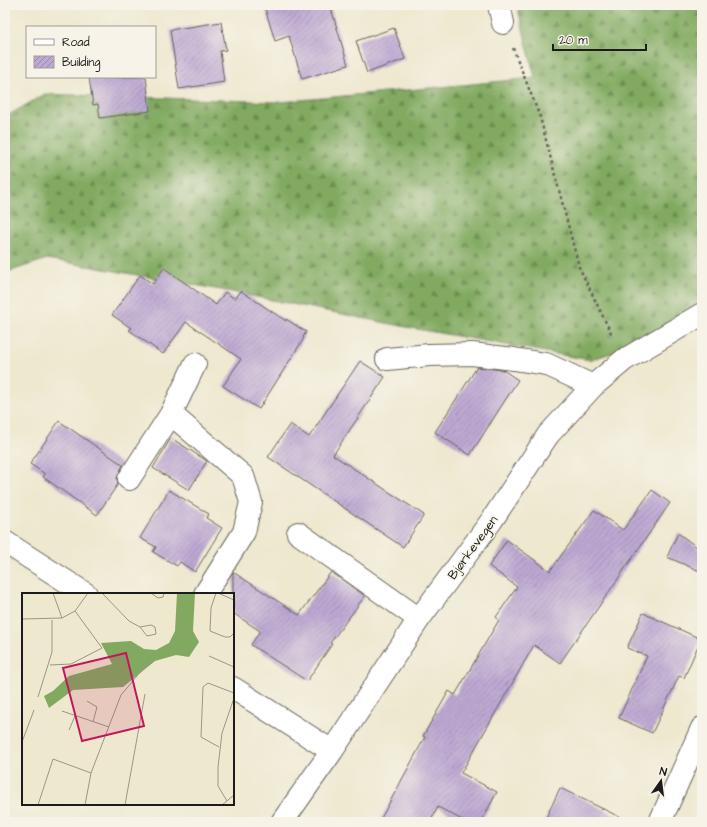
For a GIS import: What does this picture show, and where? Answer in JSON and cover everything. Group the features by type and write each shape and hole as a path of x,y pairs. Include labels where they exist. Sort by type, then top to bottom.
{"street":[{"name":"Bjørkevegen","path":"282,822 332,751 420,619 492,520 548,435 593,386 624,360 702,314"},
{"path":"387,360 429,355 472,354 507,358 546,364 593,386"},
{"path":"129,480 170,414 195,364"},
{"path":"170,414 243,476 251,502 244,532 206,593"},
{"path":"298,533 420,619"},
{"path":"5,542 84,593"},
{"path":"234,689 332,751"},
{"path":"660,822 702,728"}],"path":[{"path":"501,14 540,117 579,267 624,360"}],"green space":[{"path":"517,5 702,5 702,323 590,360 406,327 227,291 47,259 5,273 5,117 45,94 280,102 535,78"}],"building":[{"path":"264,5 330,5 348,65 302,79 289,36 275,41"},
{"path":"221,22 226,50 220,51 224,82 179,89 170,30"},
{"path":"394,28 405,59 367,73 356,41"},
{"path":"89,78 146,78 150,111 100,118 98,104 93,105"},
{"path":"164,268 216,305 225,292 235,299 241,291 286,321 286,319 306,332 303,337 304,338 259,409 223,386 241,359 186,322 163,354 129,330 131,328 112,315 140,275 153,284"},
{"path":"360,361 385,377 333,455 424,515 403,547 268,457 290,424 309,437"},
{"path":"477,367 503,370 518,380 470,455 435,432"},
{"path":"59,421 123,465 117,478 118,484 97,515 43,477 45,474 30,464"},
{"path":"171,438 207,461 189,490 153,468"},
{"path":"169,490 209,514 206,518 222,528 195,572 180,562 177,566 153,552 156,547 140,538"},
{"path":"652,490 670,503 560,663 534,645 461,773 497,792 481,822 466,822 438,807 430,822 379,822 425,737 423,736 449,691 455,695 499,620 496,617 517,587 489,566 507,540 550,571 594,510 623,530"},
{"path":"678,533 702,551 702,572 667,557"},
{"path":"233,572 299,615 331,572 365,596 330,643 332,644 307,681 251,645 260,631 234,614"},
{"path":"643,613 701,639 684,678 679,676 652,733 619,718 647,656 627,648"},
{"path":"560,788 630,822 544,822"}]}
